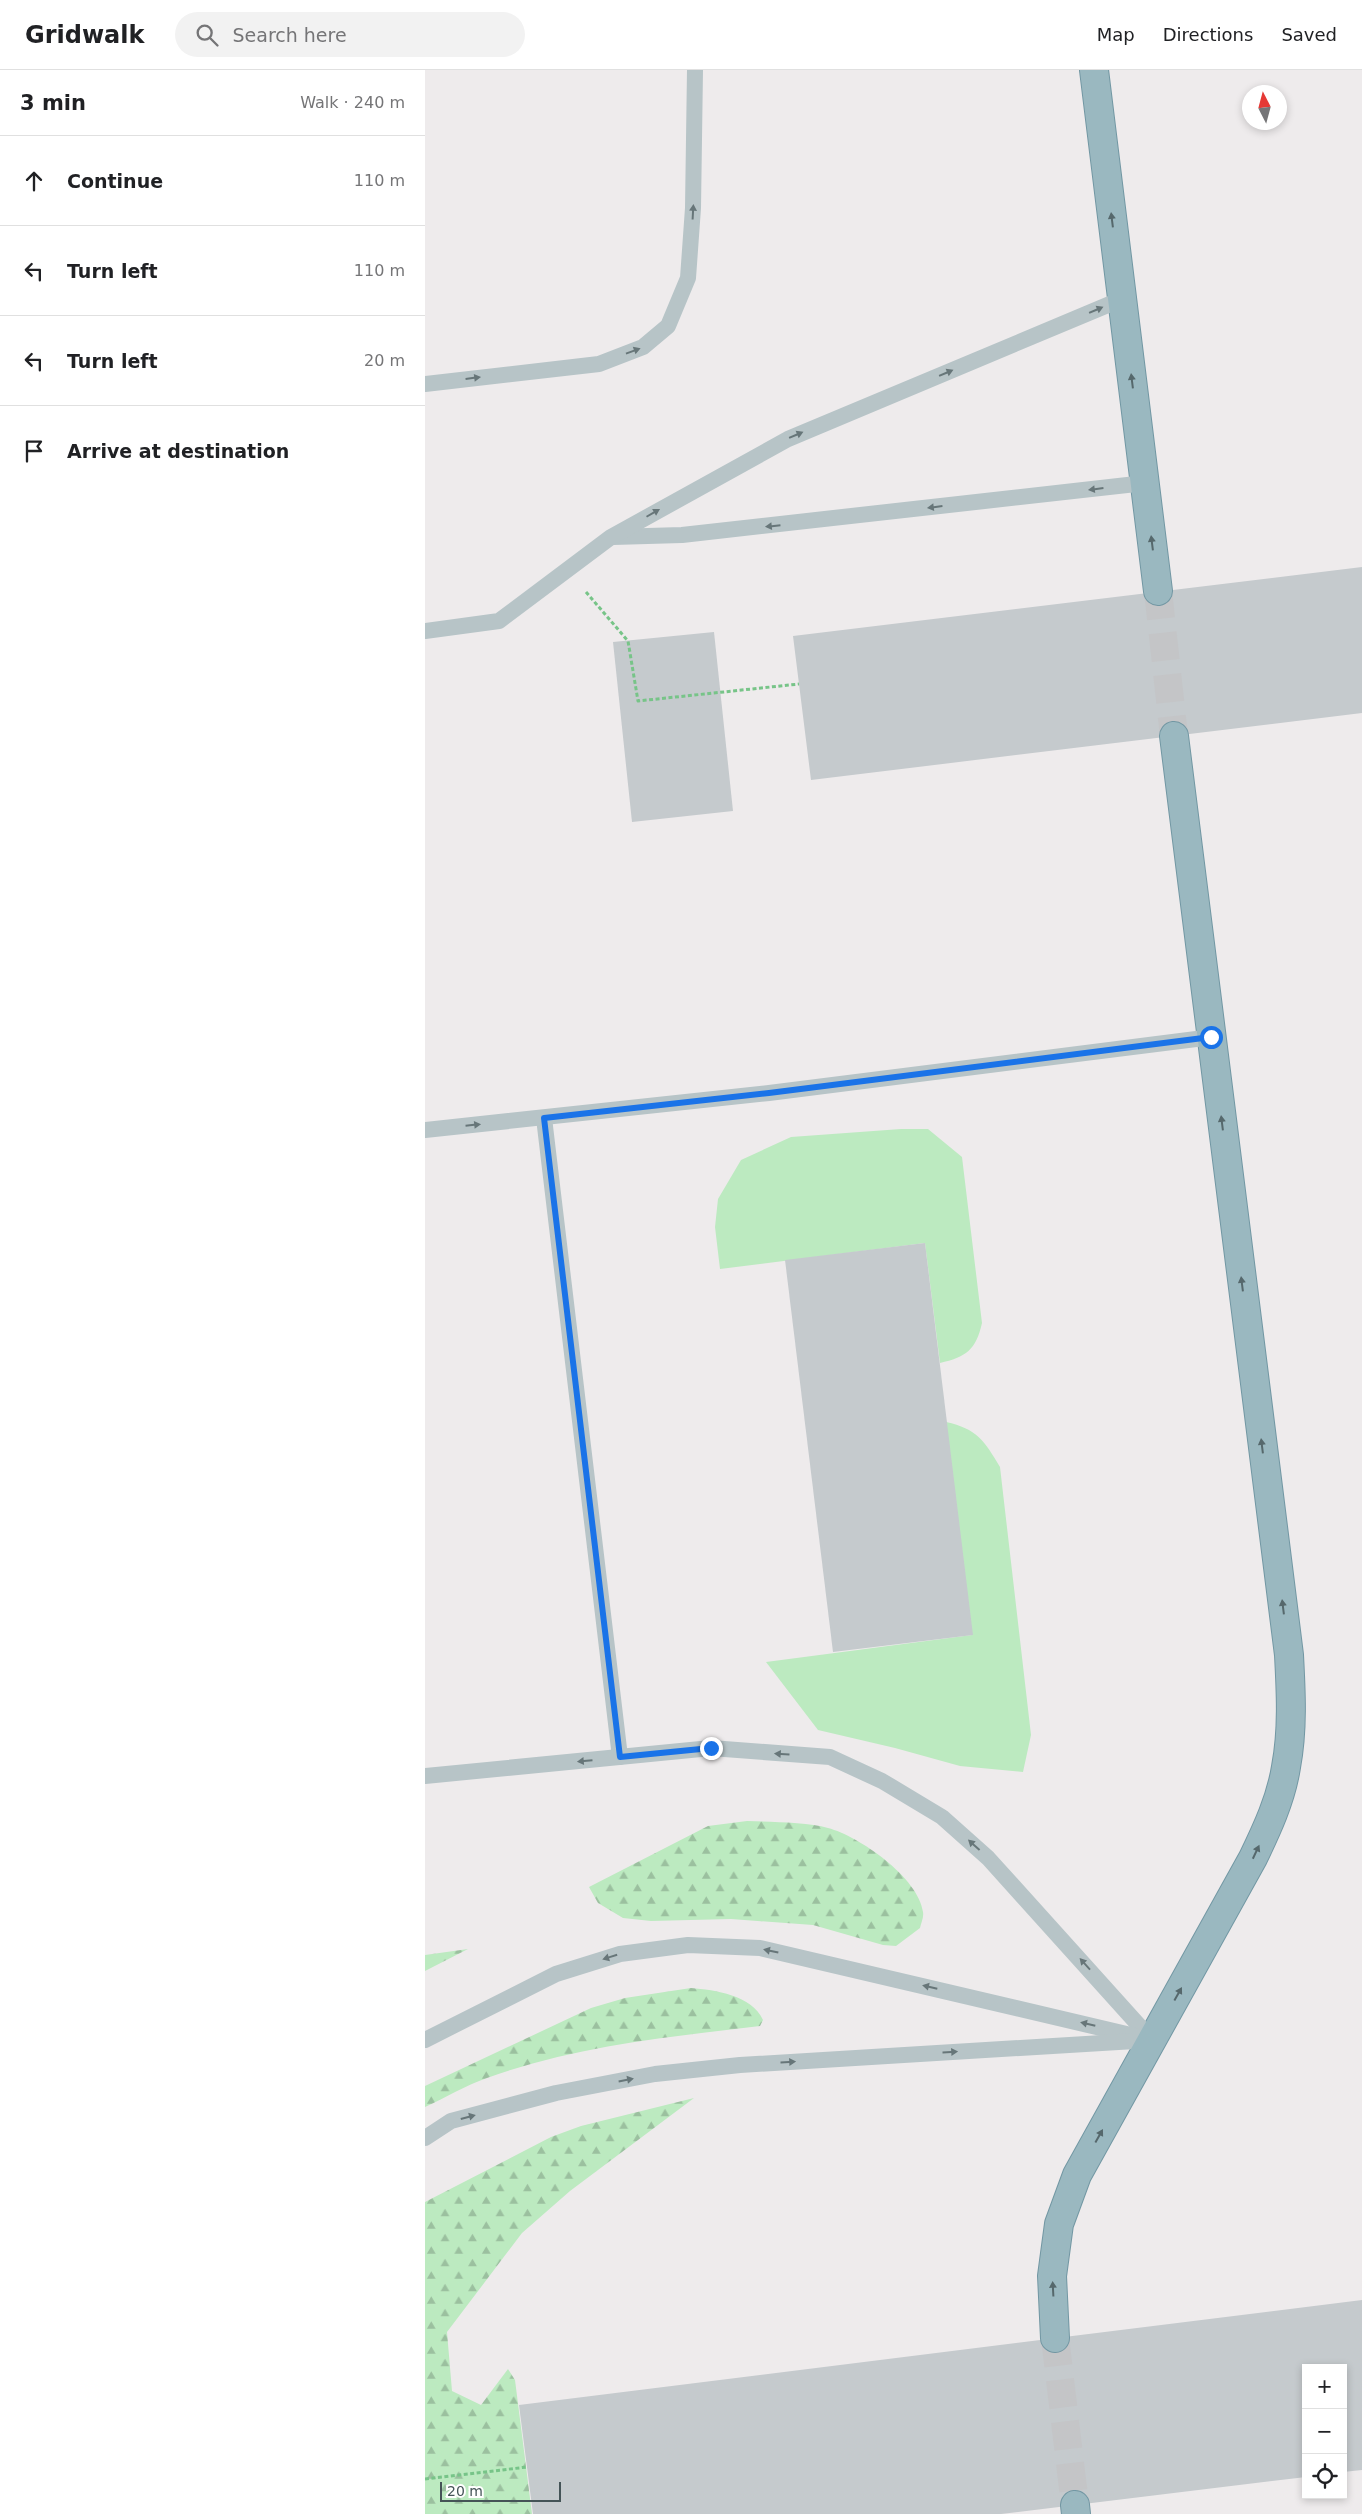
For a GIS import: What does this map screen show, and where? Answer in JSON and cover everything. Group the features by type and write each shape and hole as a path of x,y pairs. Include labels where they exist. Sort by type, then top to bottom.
{"highway":[{"path":"1093,70 1158,591"},
{"path":"1055,2338 1052,2276 1059,2224 1077,2175 1253,1858 1273,1816 1286,1768 1292,1706 1289,1655 1174,736"}],"lane":[{"path":"425,384 599,364 643,347 668,326 688,278 693,208 695,70"},
{"path":"425,631 499,621 611,537 788,439 1122,299"},
{"path":"611,537 701,533 1145,483"},
{"path":"425,1130 769,1093 1211,1037"},
{"path":"544,1118 620,1757"},
{"path":"425,1776 711,1748 830,1757 883,1781 942,1817 988,1858 1153,2040"},
{"path":"425,2040 556,1974 620,1954 688,1944 759,1948 1153,2040"},
{"path":"425,2138 451,2121 556,2093 655,2074 740,2065 1153,2040"}],"path":[{"path":"567,570 628,641 638,700 799,684"},
{"path":"425,2479 527,2466"}],"green space":[{"path":"901,1129 928,1129 962,1157 982,1323 977,1340 969,1351 957,1358 940,1363 925,1243 720,1269 715,1227 718,1199 741,1160 791,1137"},
{"path":"946,1422 965,1428 979,1437 1000,1467 1031,1735 1023,1772 960,1766 818,1730 766,1662 972,1635"},
{"path":"747,1821 789,1823 828,1828 871,1849 886,1860 911,1886 919,1899 923,1912 920,1928 896,1946 883,1945 813,1925 731,1919 651,1921 623,1918 598,1903 589,1887 708,1826"},
{"path":"468,1949 425,1971 425,1955"},
{"path":"691,1988 721,1992 742,1999 758,2012 763,2020 760,2026 622,2044 554,2058 479,2081 425,2107 425,2086 591,2008 625,1998"},
{"path":"694,2098 570,2191 522,2233 447,2332 452,2391 481,2405 508,2369 515,2380 532,2514 425,2514 425,2202 551,2137 581,2126"}],"building":[{"path":"1362,567 1362,713 811,780 793,636"},
{"path":"714,632 733,811 632,822 613,642"},
{"path":"925,1243 973,1635 833,1652 785,1260"},
{"path":"1362,2300 1362,2470 1347,2472 1347,2364 1302,2364 1302,2477 1001,2514 533,2514 519,2405"}],"tunnel":[{"path":"1158,591 1174,736"},
{"path":"1055,2338 1075,2505"}],"route":[{"path":"711,1748 620,1757 544,1118 769,1093 1211,1037"}]}
